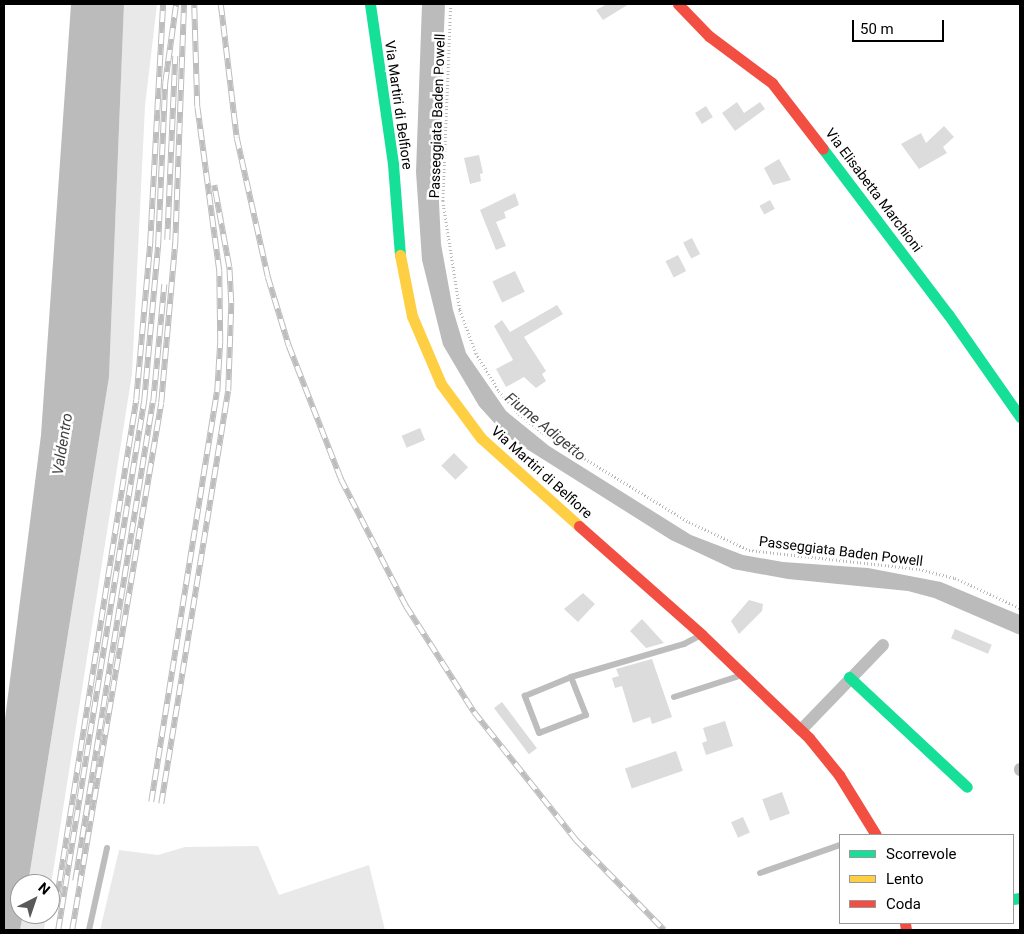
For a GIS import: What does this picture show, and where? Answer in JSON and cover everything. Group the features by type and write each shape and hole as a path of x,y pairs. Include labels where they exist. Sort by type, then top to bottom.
{"street":[{"name":"Via Martiri di Belfiore","path":"370,4 393,164 401,262 412,316 441,384 481,438 702,635 800,730 838,776 872,834"},
{"name":"Via Elisabetta Marchioni","path":"678,4 709,36 772,83 948,314 1020,417"},
{"path":"800,730 848,677 883,645"},
{"path":"848,677 968,787"}],"lane":[{"path":"571,677 586,715 539,733 525,696 571,677 684,644 702,635"},
{"path":"674,697 742,675"},
{"path":"760,873 839,845"},
{"path":"89,930 107,848"}],"path":[{"name":"Passeggiata Baden Powell","path":"451,4 444,201 460,310 476,353 499,391 519,414 543,432 689,522 749,550 919,569 955,578 1020,608"}],"shaded area":[{"path":"124,4 157,4 145,106 132,374 53,874 30,874 109,377"},
{"path":"258,846 279,895 369,865 385,930 100,930 119,850 158,855 185,847"},
{"path":"21,924 45,924 44,930 20,930"}],"water":[{"name":"Valdentro","path":"71,4 124,4 109,377 30,874 10,874 10,924 21,924 20,930 4,930 4,727 41,435"},
{"path":"422,4 445,4 438,181 441,244 453,310 466,353 506,411 549,446 691,535 743,555 783,562 868,568 941,582 1020,615 1020,635 934,598 908,591 788,579 733,569 671,540 506,436 479,406 443,345 422,260 416,172"}],"building":[{"path":"607,4 629,4 603,20 596,10"},
{"path":"737,102 744,113 760,102 765,109 735,131 722,113"},
{"path":"706,106 713,117 702,124 695,113"},
{"path":"944,126 954,137 943,147 947,153 919,169 901,144 921,133 926,143"},
{"path":"479,155 483,173 480,174 481,181 470,184 464,158"},
{"path":"779,159 791,180 773,185 764,168"},
{"path":"515,193 519,205 504,212 506,218 496,222 506,246 496,250 480,210"},
{"path":"770,200 775,209 764,215 760,206"},
{"path":"692,238 700,254 691,259 683,243"},
{"path":"678,255 686,271 674,277 666,261"},
{"path":"515,271 525,292 502,302 492,282"},
{"path":"557,305 563,314 524,337 546,371 542,374 546,381 536,388 524,377 506,387 496,369 513,360 494,326 502,320 510,332"},
{"path":"420,428 425,440 407,448 402,436"},
{"path":"454,453 468,467 455,480 441,466"},
{"path":"583,593 595,604 578,622 564,609"},
{"path":"749,600 763,604 762,611 739,634 731,621"},
{"path":"642,619 664,643 646,648 630,631"},
{"path":"955,629 992,645 988,654 951,638"},
{"path":"652,659 672,717 652,724 650,717 633,723 622,686 615,688 612,678 619,676 616,669"},
{"path":"502,702 537,748 529,754 494,708"},
{"path":"725,721 733,746 706,755 702,743 707,741 703,728"},
{"path":"676,751 683,771 632,788 625,769"},
{"path":"782,792 790,814 770,821 762,799"},
{"path":"743,817 750,833 738,838 731,822"}],"railway":[{"path":"60,878 136,400 150,242 163,4"},
{"path":"58,930 144,401 158,243 165,83 176,4"},
{"path":"72,930 161,403 175,244 184,4"},
{"path":"151,802 217,392 220,342 219,271 197,107 194,4"},
{"path":"221,4 237,138 268,277 289,346 341,479 406,606 474,712 576,840 664,930"},
{"path":"167,240 175,56"},
{"path":"161,804 228,391 231,303 229,267 214,185"},
{"path":"75,881 153,402 164,285"}],"traffic: fast":[{"path":"370,4 393,164 400,255"},
{"path":"823,149 948,314 1020,417"},
{"path":"849,677 967,787"},
{"path":"1014,899 1020,898"}],"traffic: slow":[{"path":"400,255 412,316 441,384 481,438 579,526"}],"traffic: jam":[{"path":"678,4 709,36 772,83 823,149"},
{"path":"579,526 702,635 809,738 839,775 875,834"},
{"path":"905,924 906,930"}],"water label":[{"name":"Fiume Adigetto","path":"545,427"}]}
